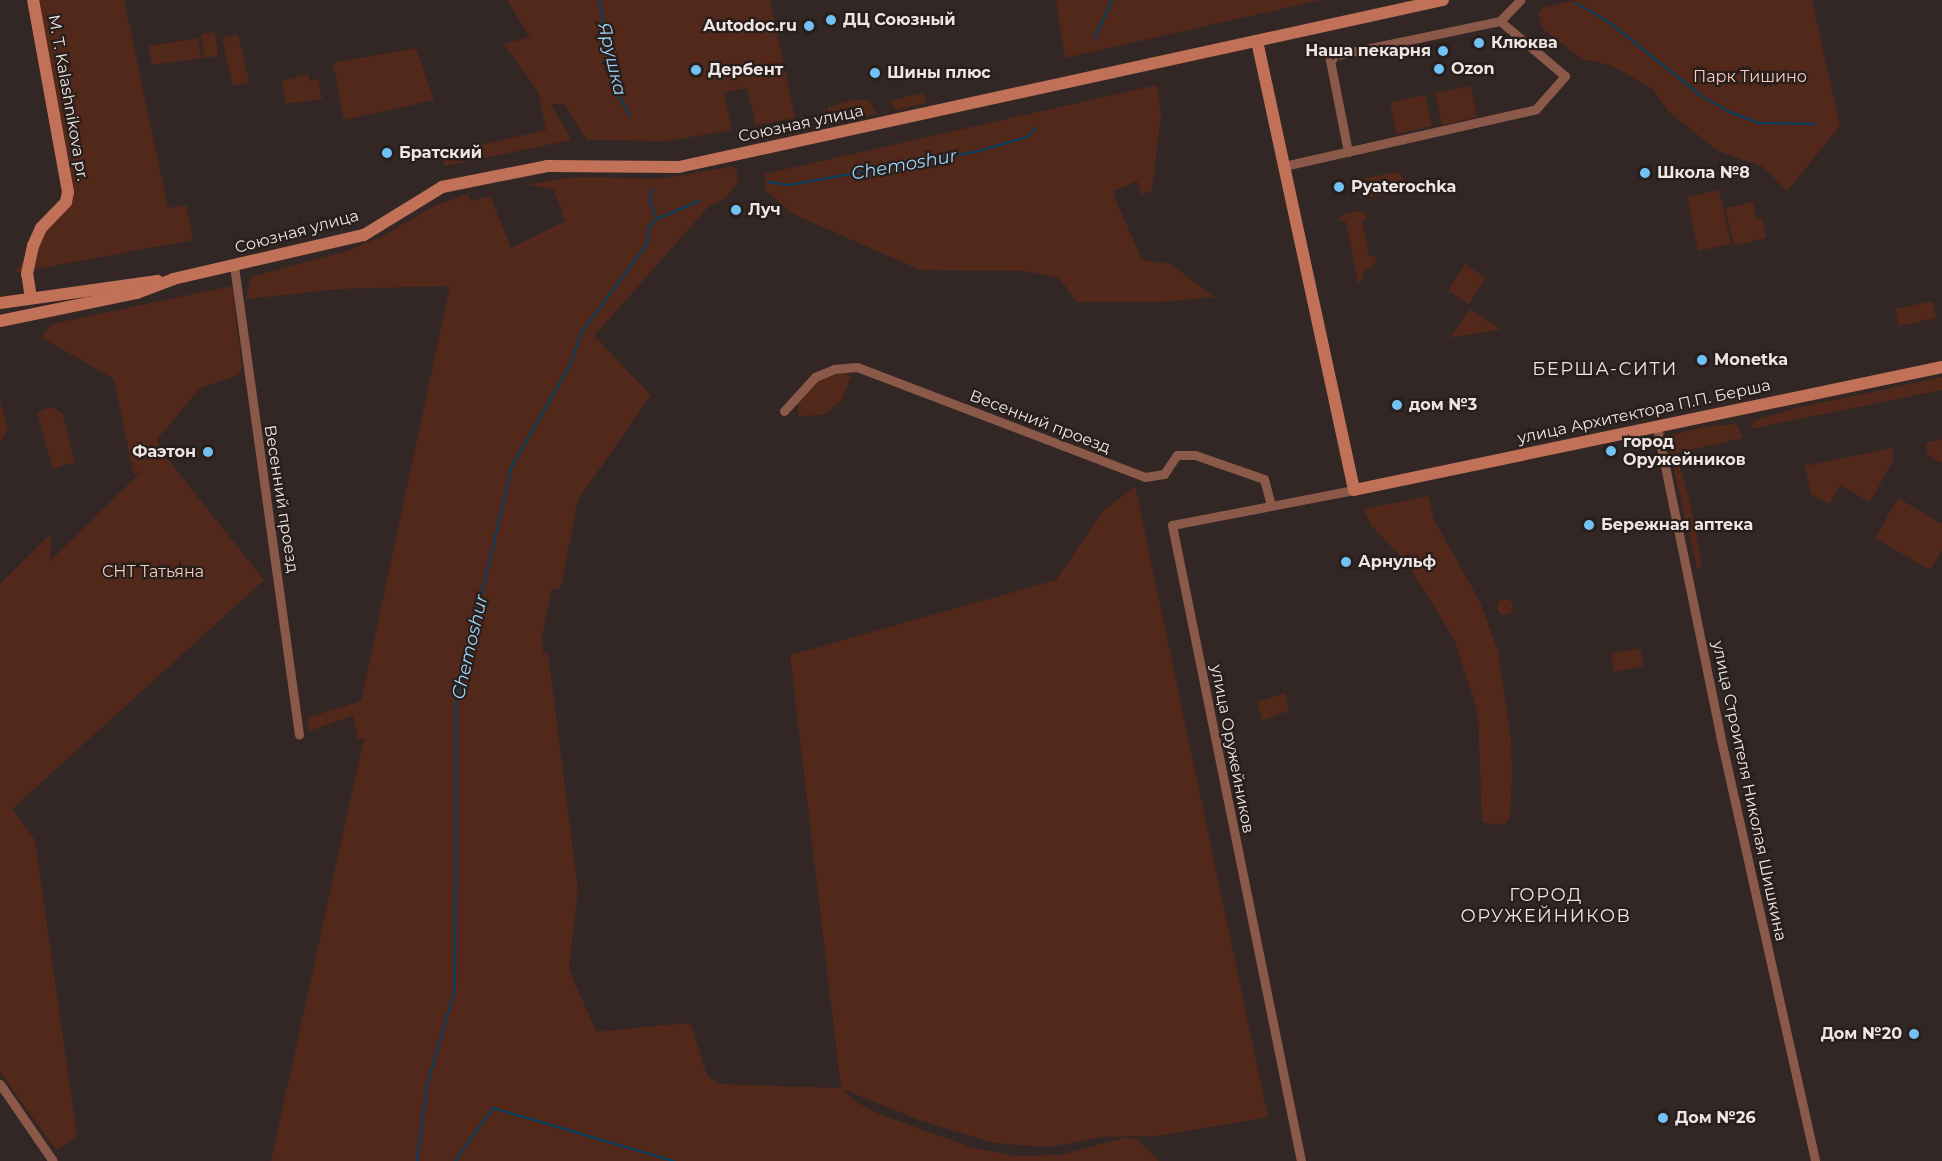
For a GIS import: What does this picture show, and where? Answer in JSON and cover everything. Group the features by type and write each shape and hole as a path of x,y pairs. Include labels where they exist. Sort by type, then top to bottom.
{"main road":[{"name":"M. T. Kalashnikova pr.","path":"31,298 27,273 33,246 41,228 66,202 68,192 33,0"},
{"name":"Союзная улица","path":"0,321 364,235 442,187 547,166 679,167 1425,2 1443,0"},
{"path":"1257,41 1354,490"},
{"name":"Союзная улица","path":"0,303 136,288"},
{"name":"улица Архитектора П.П. Берша","path":"1354,490 1942,367"}],"street":[{"path":"1348,152 1330,60 1337,55 1500,21 1520,0"},
{"path":"1284,166 1536,109 1565,76 1500,21"},
{"name":"Весенний проезд","path":"234,266 299,735"},
{"name":"Весенний проезд","path":"784,411 815,377 834,369 857,367 1145,477 1164,474 1178,455 1195,455 1264,479 1271,506"},
{"name":"улица Строителя Николая Шишкина","path":"1657,427 1718,723 1815,1161"},
{"name":"улица Оружейников","path":"1301,1161 1172,525 1354,490"},
{"path":"0,1084 53,1161"}],"green space":[{"path":"28,0 124,0 168,208 186,205 193,240 15,273 65,194"},
{"path":"507,0 770,0 795,118 756,125 747,88 724,92 732,130 667,141 587,140 564,104 551,104 571,140 444,166 442,154 546,130 539,93 504,44 530,37"},
{"path":"1056,0 1321,0 1065,58"},
{"name":"Парк Тишино","path":"1576,0 1812,0 1840,126 1787,191 1762,166 1718,151 1668,111 1653,89 1611,65 1582,59 1543,29 1538,13 1545,7"},
{"path":"215,32 218,56 204,58 201,34"},
{"path":"238,34 249,82 233,86 222,38"},
{"path":"198,38 201,58 152,65 149,46"},
{"path":"416,48 434,100 344,120 333,63"},
{"path":"308,74 310,81 318,79 322,99 286,104 282,81"},
{"path":"1157,85 1161,114 1152,190 1142,195 1137,181 1113,191 1114,196 1142,260 1170,264 1215,297 1161,302 1077,302 1059,278 1025,271 920,270 791,213 766,190 764,174"},
{"path":"1471,86 1477,117 1442,125 1435,93"},
{"path":"922,93 927,103 896,110 890,101"},
{"path":"1425,95 1432,126 1396,134 1390,102"},
{"path":"855,99 869,101 877,114 821,127 823,112 829,107"},
{"path":"733,166 737,170 738,182 725,198 708,207 594,336 651,395 578,500 560,590 552,588 542,636 543,653 548,654 578,889 569,969 596,1032 685,1023 691,1025 707,1075 719,1084 841,1088 790,655 1056,580 1103,511 1135,486 1268,1117 1157,1136 1103,1137 1049,1147 993,1143 919,1120 843,1089 854,1101 879,1114 973,1148 1016,1156 1060,1155 1124,1138 1137,1139 1159,1161 271,1161 364,738 358,739 353,716 309,731 307,718 361,701 450,286 340,289 246,299 251,277 347,251 383,236 436,205 467,194 472,201 490,196 511,248 565,221 554,190 528,184 578,177 662,179"},
{"path":"1398,172 1409,189 1370,197 1365,178"},
{"path":"1719,190 1731,244 1698,251 1687,197"},
{"path":"1753,202 1756,219 1762,218 1766,238 1734,246 1725,208"},
{"path":"1360,211 1369,218 1362,220 1369,256 1377,257 1373,267 1365,269 1361,283 1358,283 1346,222 1338,220 1342,215"},
{"path":"1465,264 1486,278 1469,304 1448,291"},
{"name":"СНТ Татьяна","path":"232,286 242,367 238,375 200,388 158,438 158,447 264,580 12,809 35,840 77,1137 56,1150 0,1072 0,584 51,534 50,561 144,469 134,476 114,379 41,337 52,324"},
{"path":"1933,301 1936,318 1899,326 1895,309"},
{"path":"1470,309 1501,329 1450,338"},
{"path":"846,372 851,377 841,401 824,415 798,416 798,400 812,383 836,373"},
{"path":"1942,377 1942,390 1750,429 1755,420 1797,408"},
{"path":"0,401 8,428 0,442"},
{"path":"52,407 62,413 75,462 53,469 37,412"},
{"path":"1736,424 1743,438 1676,453 1691,506 1702,568 1697,568 1666,436 1703,427"},
{"path":"1942,439 1942,463 1928,455 1925,443"},
{"path":"1892,448 1894,459 1870,502 1840,485 1829,504 1811,494 1805,466"},
{"path":"1429,496 1433,518 1480,602 1498,651 1511,740 1512,774 1510,816 1506,823 1499,825 1482,822 1478,713 1454,639 1407,563 1370,524 1364,509"},
{"path":"1898,498 1942,524 1942,550 1930,570 1875,538"},
{"path":"1502,599 1508,599 1513,607 1511,613 1502,615 1497,610 1497,604"},
{"path":"1640,648 1643,666 1615,672 1611,654"},
{"path":"1285,693 1289,711 1262,720 1257,702"}],"waterway":[{"name":"Ярушка","path":"599,0 617,92 630,116"},
{"name":"Chemoshur","path":"1095,38 1112,0"},
{"path":"1576,3 1609,22 1700,95 1730,112 1758,123 1815,124"},
{"name":"Chemoshur","path":"768,182 789,185 975,152 1027,137 1036,128"},
{"name":"Ярушка","path":"652,189 650,201 657,219"},
{"name":"Chemoshur","path":"417,1161 427,1085 455,989 456,704 512,466 570,365 583,330 647,244 648,228 657,219 699,201"},
{"path":"455,1161 493,1108 673,1161"}],"place":[{"name":"ДЦ Союзный","path":"831,20"},
{"name":"Autodoc.ru","path":"809,26"},
{"name":"Клюква","path":"1479,43"},
{"name":"Наша пекарня","path":"1443,51"},
{"name":"Ozon","path":"1439,69"},
{"name":"Дербент","path":"696,70"},
{"name":"Шины плюс","path":"875,73"},
{"name":"Братский","path":"387,153"},
{"name":"Школа №8","path":"1645,173"},
{"name":"Pyaterochka","path":"1339,187"},
{"name":"Луч","path":"736,210"},
{"name":"Monetka","path":"1702,360"},
{"name":"дом №3","path":"1397,405"},
{"name":"город Оружейников","path":"1611,451"},
{"name":"Фаэтон","path":"208,452"},
{"name":"Бережная аптека","path":"1589,525"},
{"name":"Арнульф","path":"1346,562"},
{"name":"Дом №20","path":"1914,1034"},
{"name":"Дом №26","path":"1663,1118"}],"district":[{"name":"БЕРША-СИТИ","path":"1605,369"},
{"name":"ГОРОД ОРУЖЕЙНИКОВ","path":"1546,906"}]}
